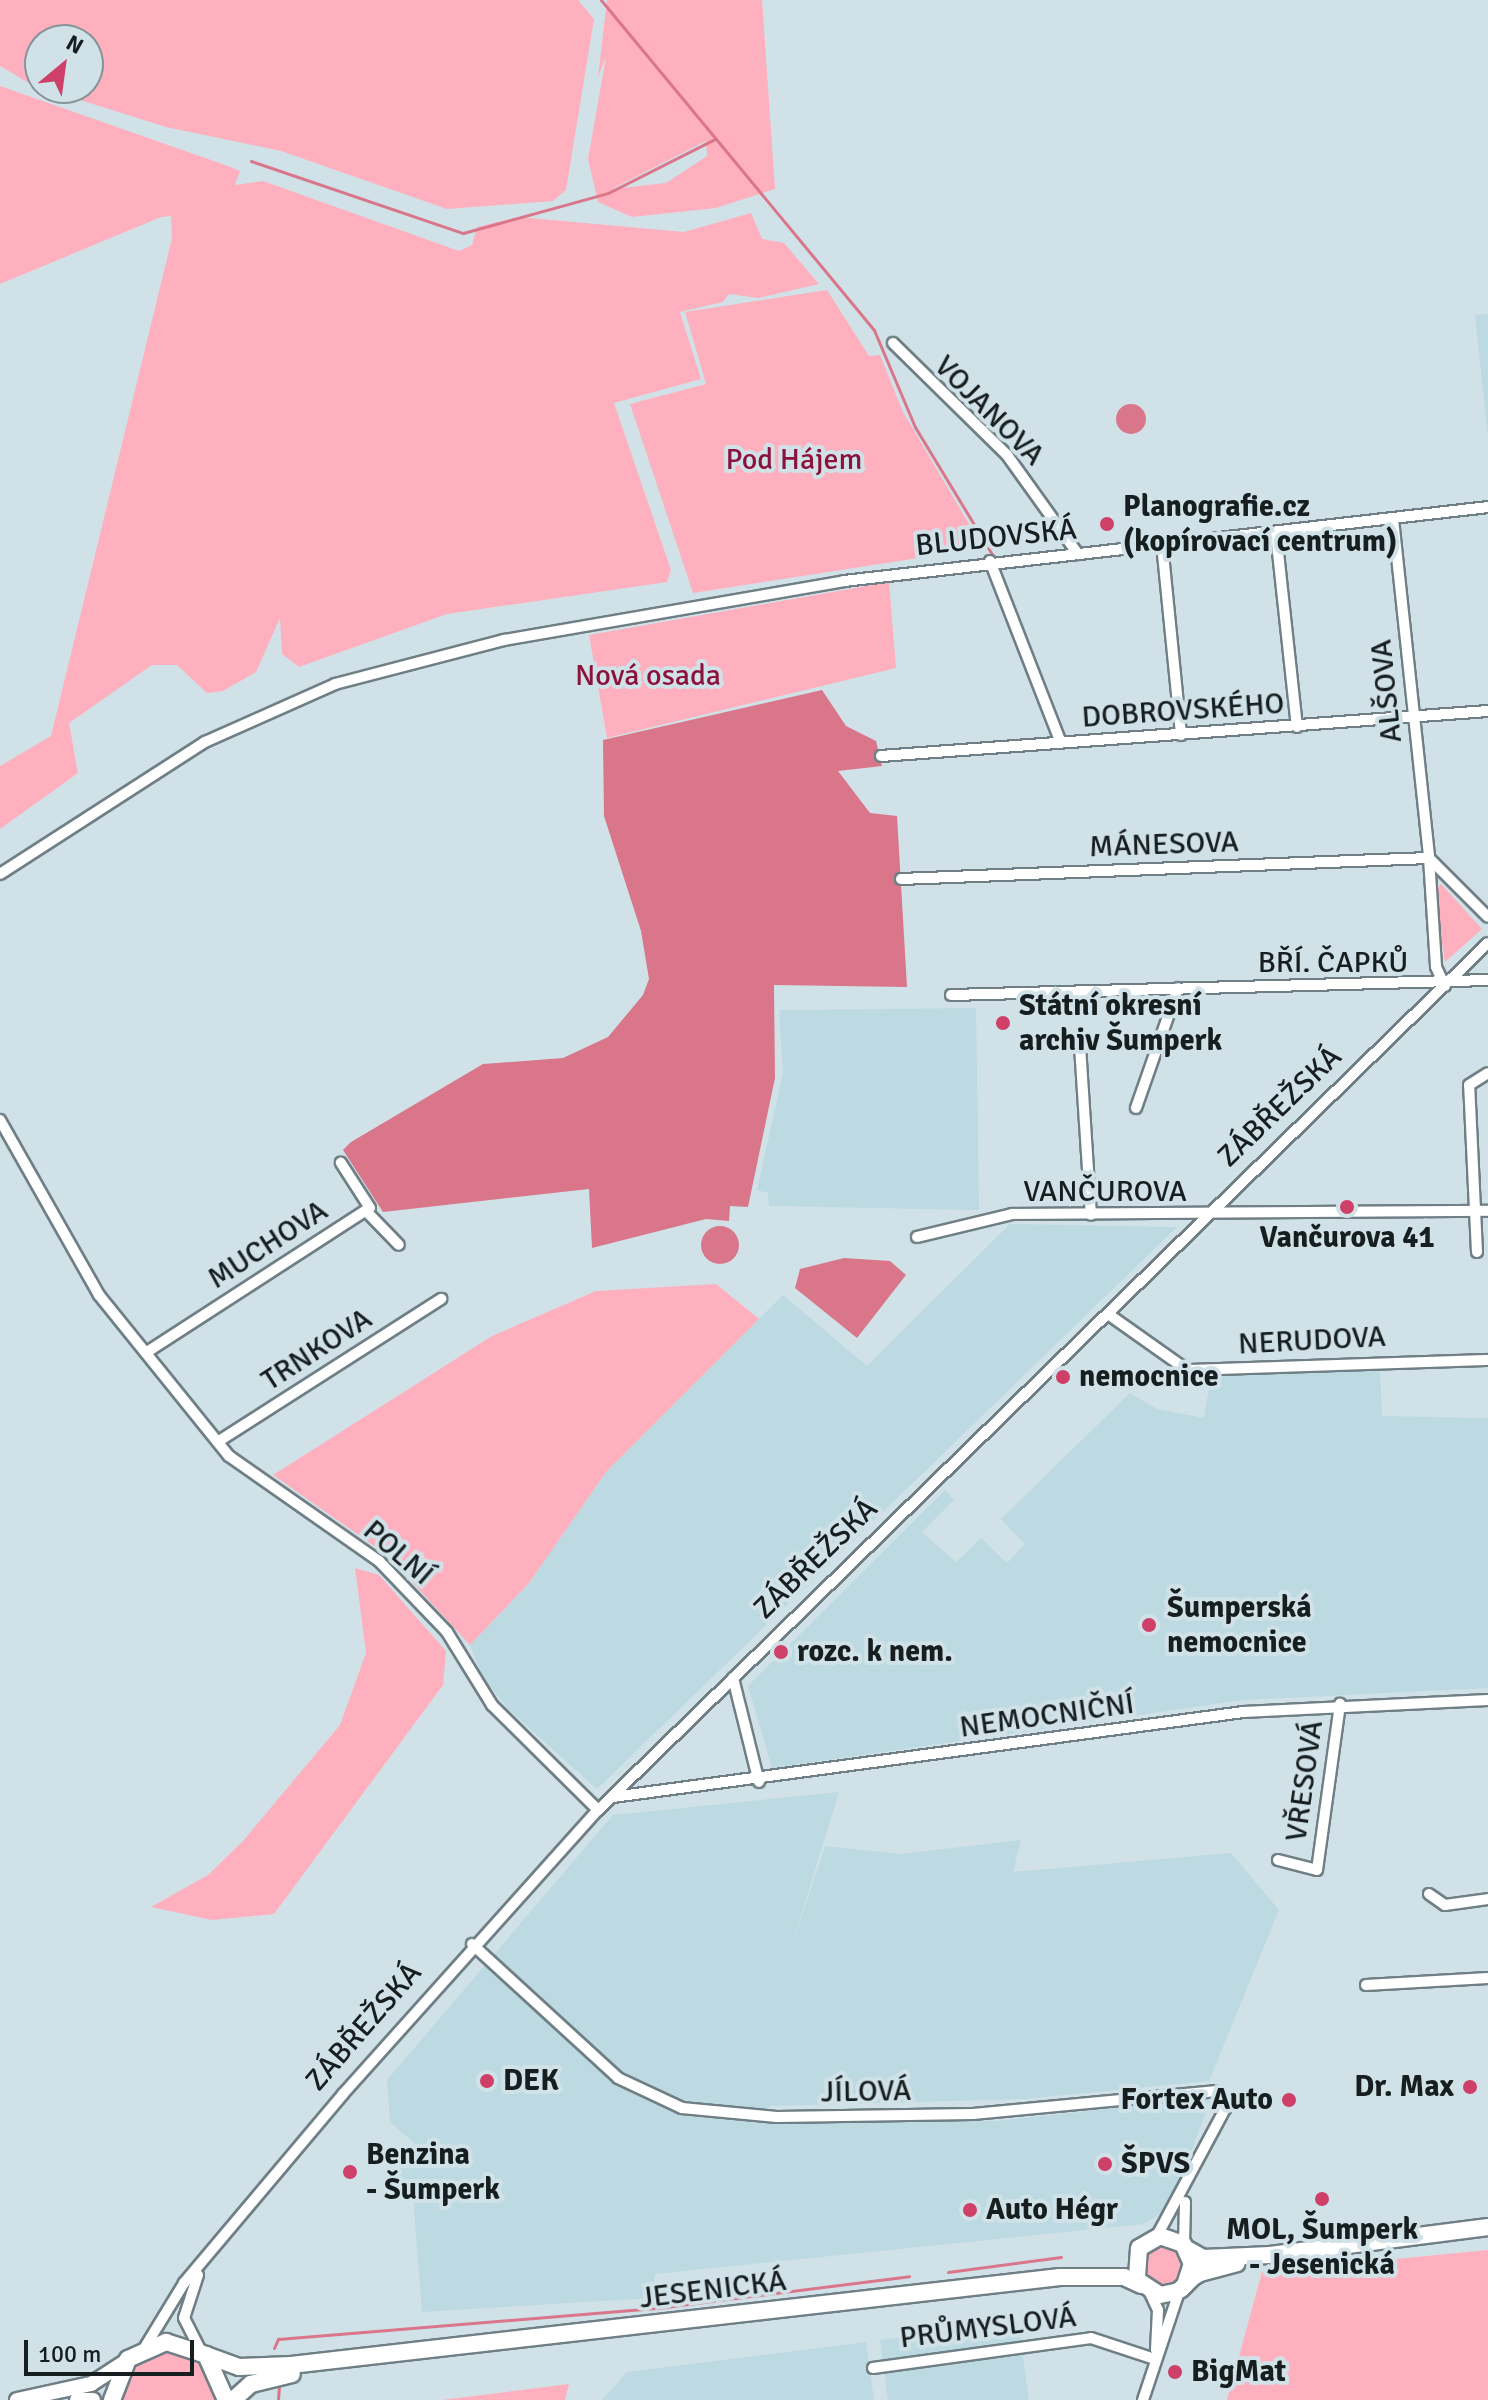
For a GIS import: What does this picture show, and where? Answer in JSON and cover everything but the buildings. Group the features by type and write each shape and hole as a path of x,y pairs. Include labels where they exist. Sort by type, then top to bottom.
{"main road":[{"name":"JESENICKÁ","path":"206,2355 247,2368 372,2359 1060,2277 1121,2263 1154,2238 1172,2238 1203,2258 1270,2255 1488,2227"},
{"path":"1139,2248 1134,2270 1143,2287"},
{"path":"1183,2287 1191,2271 1187,2249"},
{"name":"JESENICKÁ","path":"1060,2277 1124,2277 1160,2295 1183,2287 1200,2273 1270,2255"},
{"path":"144,2348 173,2342 206,2355"},
{"name":"ZÁBŘEŽSKÁ","path":"17,2400 91,2384 144,2348"},
{"name":"ZÁBŘEŽSKÁ","path":"206,2355 226,2400"},
{"path":"112,2400 128,2359"},
{"name":"JESENICKÁ","path":"233,2400 265,2379 372,2359"},
{"path":"77,2400 93,2400"}],"street":[{"name":"VOJANOVA","path":"893,343 1007,455 1078,554"},
{"name":"BLUDOVSKÁ","path":"0,874 205,742 335,684 504,640 844,581 990,561 1276,534 1488,507"},
{"name":"ALŠOVA","path":"1393,519 1429,858 1436,967 1445,986"},
{"path":"1276,534 1297,727"},
{"path":"1162,544 1181,735"},
{"path":"990,561 1061,743"},
{"name":"DOBROVSKÉHO","path":"881,756 1488,711"},
{"path":"1429,858 1488,917"},
{"name":"MÁNESOVA","path":"901,879 1429,858"},
{"name":"ZÁBŘEŽSKÁ","path":"144,2348 217,2247 472,1944 598,1810 1488,943"},
{"name":"BŘÍ. ČAPKŮ","path":"951,995 1178,988 1445,986 1488,980"},
{"path":"1136,1108 1178,988"},
{"path":"1080,1046 1091,1215"},
{"path":"1477,1252 1469,1085 1488,1073"},
{"name":"POLNÍ","path":"0,1120 99,1295 239,1466 379,1561 447,1632 492,1705 598,1810"},
{"name":"MUCHOVA","path":"147,1352 366,1211 341,1163"},
{"path":"366,1211 399,1245"},
{"name":"VANČUROVA","path":"917,1237 1012,1214 1209,1216 1488,1211"},
{"name":"TRNKOVA","path":"219,1441 441,1299"},
{"name":"NERUDOVA","path":"1108,1314 1187,1370 1488,1360"},
{"path":"733,1678 759,1782"},
{"name":"NEMOCNIČNÍ","path":"613,1797 759,1782 1340,1704 1488,1700"},
{"name":"VŘESOVÁ","path":"1278,1860 1317,1870 1340,1704"},
{"path":"1429,1894 1445,1905 1488,1899"},
{"name":"JÍLOVÁ","path":"472,1944 618,2078 682,2108 777,2117 973,2114 1217,2091 1225,2109 1169,2226 1154,2238"},
{"path":"1366,1985 1488,1978"},
{"name":"JÍLOVÁ","path":"1187,2249 1179,2231 1191,2180"},
{"name":"ZÁBŘEŽSKÁ","path":"206,2355 187,2330 184,2309 217,2247"},
{"path":"1143,2287 1158,2310 1155,2359"},
{"path":"1143,2400 1183,2287"},
{"name":"PRŮMYSLOVÁ","path":"873,2368 1091,2338 1155,2359"}],"shaded area":[{"path":"1488,314 1488,438 1475,315"},
{"path":"1131,404 1142,408 1146,419 1142,430 1131,434 1120,430 1116,419 1120,408"},
{"path":"822,690 846,726 876,741 882,766 838,771 870,813 897,816 907,987 774,985 775,1078 748,1207 730,1206 729,1221 706,1219 592,1248 589,1189 383,1212 343,1150 351,1142 483,1064 563,1058 608,1037 643,995 649,979 641,931 604,816 603,740"},
{"path":"976,1008 979,1210 769,1206 768,1193 757,1190 783,1073 779,1010"},
{"path":"1010,1224 1177,1227 597,1789 508,1709 482,1676 470,1645 529,1583 606,1472 783,1295 867,1366"},
{"path":"720,1226 733,1232 739,1245 733,1258 720,1264 707,1258 701,1245 707,1232"},
{"path":"844,1258 890,1261 906,1275 857,1338 795,1288 800,1269"},
{"name":"Šumperská nemocnice","path":"1380,1368 1382,1416 1488,1418 1488,1688 1243,1700 772,1768 748,1686 945,1490 954,1500 922,1532 956,1562 981,1538 1007,1563 1025,1544 1001,1519 1130,1393 1157,1409 1204,1418 1211,1376"},
{"path":"839,1792 792,1945 825,1846 901,1854 1021,1840 1013,1872 1231,1853 1279,1910 1209,2081 1025,2099 771,2106 752,2123 996,2121 1211,2098 1171,2207 1144,2224 655,2274 653,2298 422,2312 413,2196 391,2176 414,2143 390,2122 387,2080 613,1815"},
{"path":"1018,2323 1029,2400 888,2400 880,2340"},
{"path":"866,2342 874,2400 602,2400 627,2372"}],"green space":[{"path":"0,0 578,0 594,19 566,190 553,201 447,209 281,151 166,127 93,104 104,104 104,24 24,24 24,80 0,66"},
{"path":"607,0 762,0 775,189 716,208 632,217 598,202 588,159 606,57 598,77","holes":["706,141 707,156 666,183 612,189"]},
{"path":"0,86 24,94 24,104 51,104 240,171 235,185 263,181 459,251 472,245 477,227 518,217 684,232 751,213 762,239 784,243 819,284 759,298 729,294 723,302 680,312 701,379 614,403 671,570 667,582 447,614 299,667 282,654 280,618 256,672 223,691 207,693 177,665 152,665 69,723 78,773 0,829 0,766 51,736 172,238 171,216 161,217 0,284"},
{"name":"Pod Hájem","path":"827,290 869,356 880,355 903,412 983,548 693,593 630,404 706,384 685,312"},
{"name":"Nová osada","path":"889,582 896,668 607,738 589,635"},
{"path":"1441,884 1482,929 1445,962 1434,892"},
{"path":"716,1284 759,1319 606,1472 529,1583 470,1645 387,1555 273,1475 492,1336 596,1291"},
{"path":"355,1568 379,1575 446,1651 443,1685 274,1914 212,1920 151,1907 208,1875 243,1841 340,1725 366,1653"},
{"path":"1163,2245 1177,2251 1183,2265 1177,2279 1163,2285 1149,2279 1143,2265 1149,2251"},
{"path":"1488,2250 1488,2400 1227,2400 1262,2272"},
{"path":"170,2352 203,2366 217,2400 123,2400 136,2365"},
{"path":"569,2384 565,2400 442,2400"}],"waterway":[{"path":"601,0 874,330 915,427 995,559"},
{"path":"251,161 463,233 608,193 715,139"},
{"path":"948,2272 1061,2257"},
{"path":"274,2348 278,2339 665,2307 909,2276"},
{"path":"278,2400 279,2386"}],"place":[{"name":"Planografie.cz (kopírovací centrum)","path":"1107,524"},
{"name":"Státní okresní archiv Šumperk","path":"1003,1023"},
{"name":"Vančurova 41","path":"1347,1207"},
{"name":"nemocnice","path":"1063,1377"},
{"name":"Šumperská nemocnice","path":"1149,1625"},
{"name":"rozc. k nem.","path":"781,1652"},
{"name":"DEK","path":"487,2081"},
{"name":"Dr. Max","path":"1470,2087"},
{"name":"Fortex Auto","path":"1289,2100"},
{"name":"ŠPVS","path":"1105,2164"},
{"name":"Benzina - Šumperk","path":"350,2172"},
{"name":"MOL, Šumperk - Jesenická","path":"1322,2199"},
{"name":"Auto Hégr","path":"970,2210"},
{"name":"BigMat","path":"1175,2372"}]}
